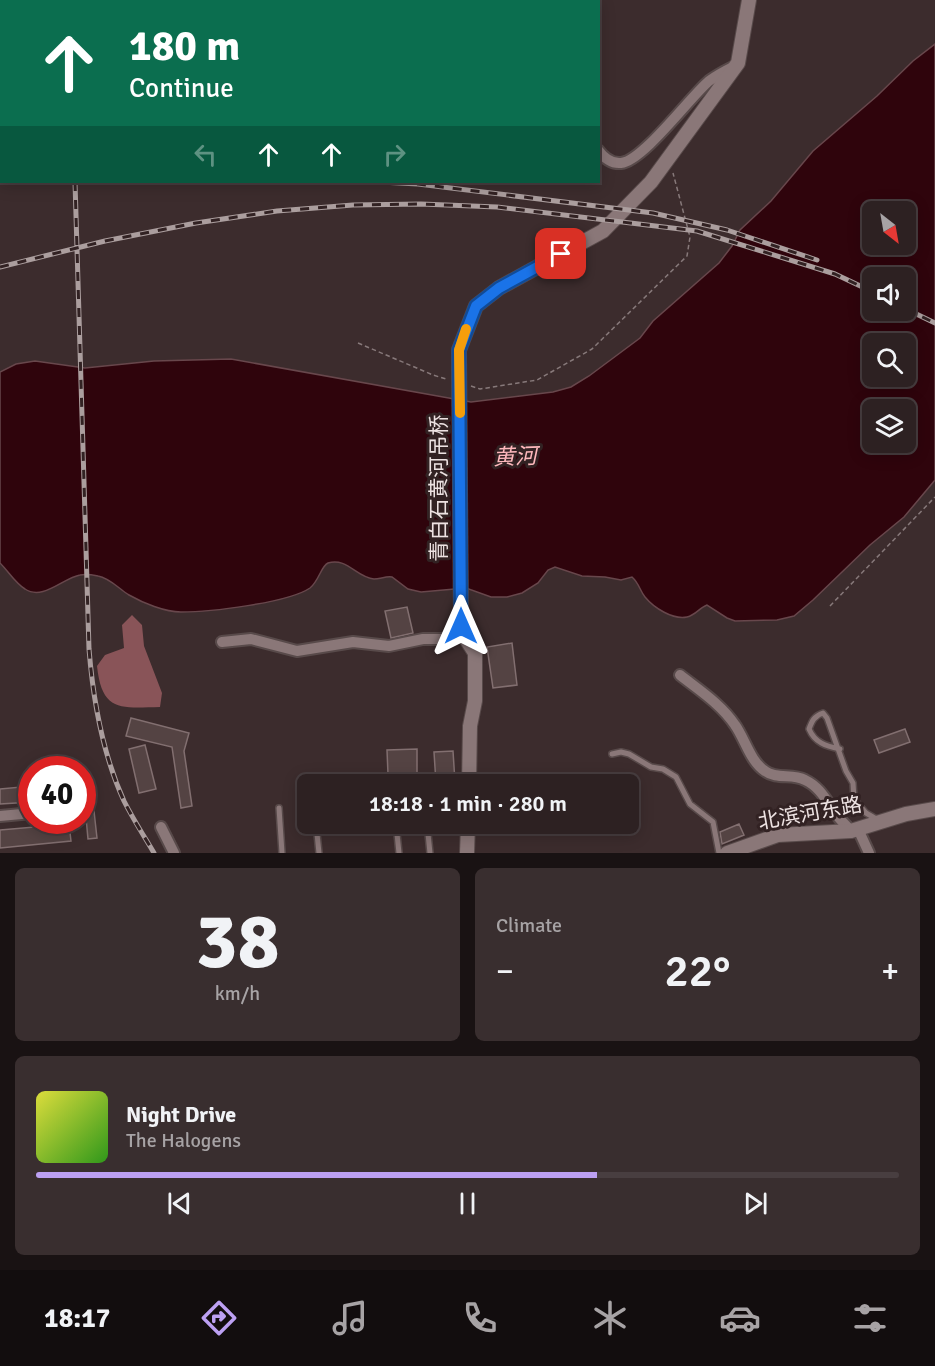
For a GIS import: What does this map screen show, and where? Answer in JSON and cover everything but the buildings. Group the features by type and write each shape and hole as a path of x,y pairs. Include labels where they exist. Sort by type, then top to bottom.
{"street":[{"path":"669,157 738,63 748,0"},
{"path":"600,152 615,163 628,162 666,128 709,81 738,63"},
{"name":"青白石黄河吊桥","path":"463,631 459,350 476,306 499,288 603,231 651,182 669,157"},
{"path":"222,642 251,639 297,651 353,642 389,646 423,639 446,639 463,631 475,653 475,701 470,726 469,774"},
{"path":"680,675 713,700 734,723 753,759 764,771 775,776 803,779 816,786 836,815 855,830 869,853"},
{"name":"北滨河东路","path":"727,853 778,835 855,830 906,814 935,809"},
{"path":"0,816 18,814"},
{"path":"161,827 174,853"},
{"path":"467,853 468,834"}],"lane":[{"path":"840,749 819,742 812,736 809,729 817,715 823,713 827,718 840,749 846,771 853,783 854,799 866,813 880,822"},
{"path":"612,754 621,752 629,754 651,767 676,777 690,804 713,822 719,853"},
{"path":"279,808 282,853"},
{"path":"317,834 319,853"},
{"path":"397,834 399,853"},
{"path":"428,834 430,853"}],"path":[{"path":"471,386 480,388 537,380 592,349 687,256 690,237 669,157"},
{"path":"358,343 452,381"},
{"path":"830,606 935,497"}],"shaded area":[{"path":"132,615 142,625 144,646 162,693 160,707 124,707 115,704 103,692 97,666 105,655 124,648 122,625"}],"water":[{"name":"黄河","path":"935,44 935,480 904,517 870,545 794,616 777,620 735,621 707,605 690,616 676,617 664,612 649,601 632,577 621,580 582,576 555,567 548,570 538,583 522,593 507,597 491,597 466,588 421,592 408,589 392,577 368,578 346,565 335,562 326,565 310,588 284,598 228,608 175,612 141,601 106,579 94,575 80,575 46,591 32,592 18,584 0,563 0,372 16,364 35,361 85,368 154,361 231,359 471,402 553,392 571,387 640,338 653,321 719,263 732,246 740,230 771,201 813,151 877,96 913,61"}],"railway":[{"path":"75,183 91,668 96,707 110,765 124,801 154,853"},
{"path":"400,183 653,213 727,230 817,260"},
{"path":"0,267 105,241 196,223 277,211 353,205 421,204 497,207 697,231 835,274 862,287"},
{"path":"916,314 935,323"}],"slow traffic":[{"path":"460,413 459,350 466,329"}],"route":[{"path":"461,626 459,350 476,306 499,288 561,254"}]}
